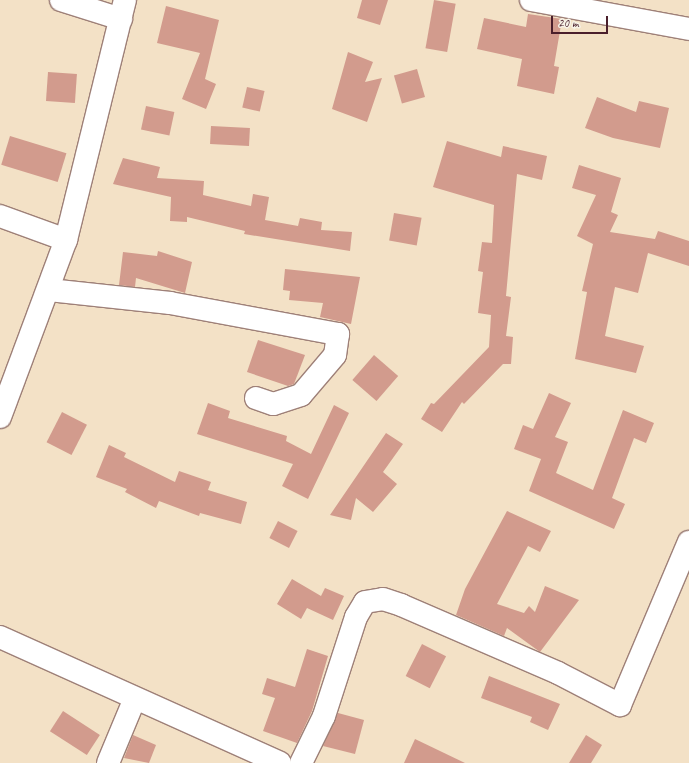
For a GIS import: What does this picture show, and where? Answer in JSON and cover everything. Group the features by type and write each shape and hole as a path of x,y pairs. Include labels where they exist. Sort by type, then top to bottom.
{"street":[{"path":"0,417 49,290 66,240 123,10 61,0"},
{"path":"532,0 689,29"},
{"path":"0,216 66,240"},
{"path":"49,290 170,303 338,334 335,355 301,396 273,404 256,398"},
{"path":"301,763 324,716 356,617 365,602 382,599 401,605 558,673 620,705 689,542"},
{"path":"0,637 280,763"},
{"path":"108,763 135,698"}],"building":[{"path":"362,0 388,0 380,25 357,18"},
{"path":"434,0 456,4 447,52 425,48"},
{"path":"166,6 219,20 205,79 216,84 206,109 182,99 200,53 157,43"},
{"path":"528,14 562,19 554,66 559,67 554,94 517,86 522,59 477,49 484,18 526,27"},
{"path":"348,52 373,62 365,82 382,78 367,122 332,109"},
{"path":"417,69 425,97 402,103 394,76"},
{"path":"48,72 77,74 75,103 46,101"},
{"path":"247,87 265,91 260,112 242,107"},
{"path":"597,97 636,112 639,101 669,108 660,148 613,138 585,128"},
{"path":"146,106 174,112 169,136 141,129"},
{"path":"211,126 250,128 249,146 210,144"},
{"path":"10,136 66,153 58,182 1,165"},
{"path":"447,141 501,157 503,146 547,156 542,180 517,174 506,296 511,297 506,336 513,337 511,364 503,364 464,404 462,402 442,432 421,419 431,403 434,404 489,347 491,315 478,313 483,272 478,271 482,242 492,243 494,205 433,187"},
{"path":"123,158 160,167 157,178 204,181 203,195 251,206 253,194 269,197 265,220 298,226 300,218 322,222 321,230 352,232 350,251 244,234 245,231 187,217 187,222 170,221 171,197 113,184"},
{"path":"579,165 621,178 611,212 618,215 610,232 655,239 658,231 689,241 689,266 648,253 638,293 615,287 605,336 644,346 636,373 575,359 587,292 582,291 593,244 577,236 596,195 572,188"},
{"path":"394,213 422,218 417,245 389,241"},
{"path":"158,251 192,262 185,293 136,278 135,287 119,285 123,252 157,256"},
{"path":"285,269 360,277 351,324 320,317 323,303 289,300 290,291 283,290"},
{"path":"258,340 305,355 294,384 288,386 247,372"},
{"path":"374,355 398,376 377,401 352,380"},
{"path":"549,393 571,403 555,437 568,442 556,473 593,490 623,410 654,423 646,443 634,438 612,498 625,504 614,529 529,491 541,459 514,449 523,425 533,429"},
{"path":"208,403 230,411 228,418 287,436 286,441 311,454 334,405 349,413 308,499 282,486 293,464 197,434"},
{"path":"62,412 87,425 72,455 47,442"},
{"path":"386,433 403,444 383,472 397,484 373,512 356,498 351,520 330,515"},
{"path":"109,445 126,453 124,457 175,482 179,471 211,482 208,490 247,502 241,524 200,513 199,516 159,501 156,508 125,492 127,489 96,477"},
{"path":"507,511 551,531 540,552 528,546 497,604 524,613 529,606 535,612 545,586 579,600 540,652 507,628 504,636 456,615 465,589"},
{"path":"278,521 298,531 289,548 269,538"},
{"path":"292,579 321,596 325,588 344,596 333,620 307,608 301,619 277,604"},
{"path":"422,644 446,656 430,688 406,676"},
{"path":"307,649 328,656 312,711 297,743 263,731 275,698 262,694 267,678 295,687"},
{"path":"489,676 560,704 548,730 530,722 532,717 481,698"},
{"path":"63,711 100,735 87,755 50,731"},
{"path":"338,713 364,720 355,754 323,746"},
{"path":"133,735 156,745 149,763 124,758"},
{"path":"586,735 602,745 591,763 569,763"},
{"path":"415,739 465,763 404,763"}]}
